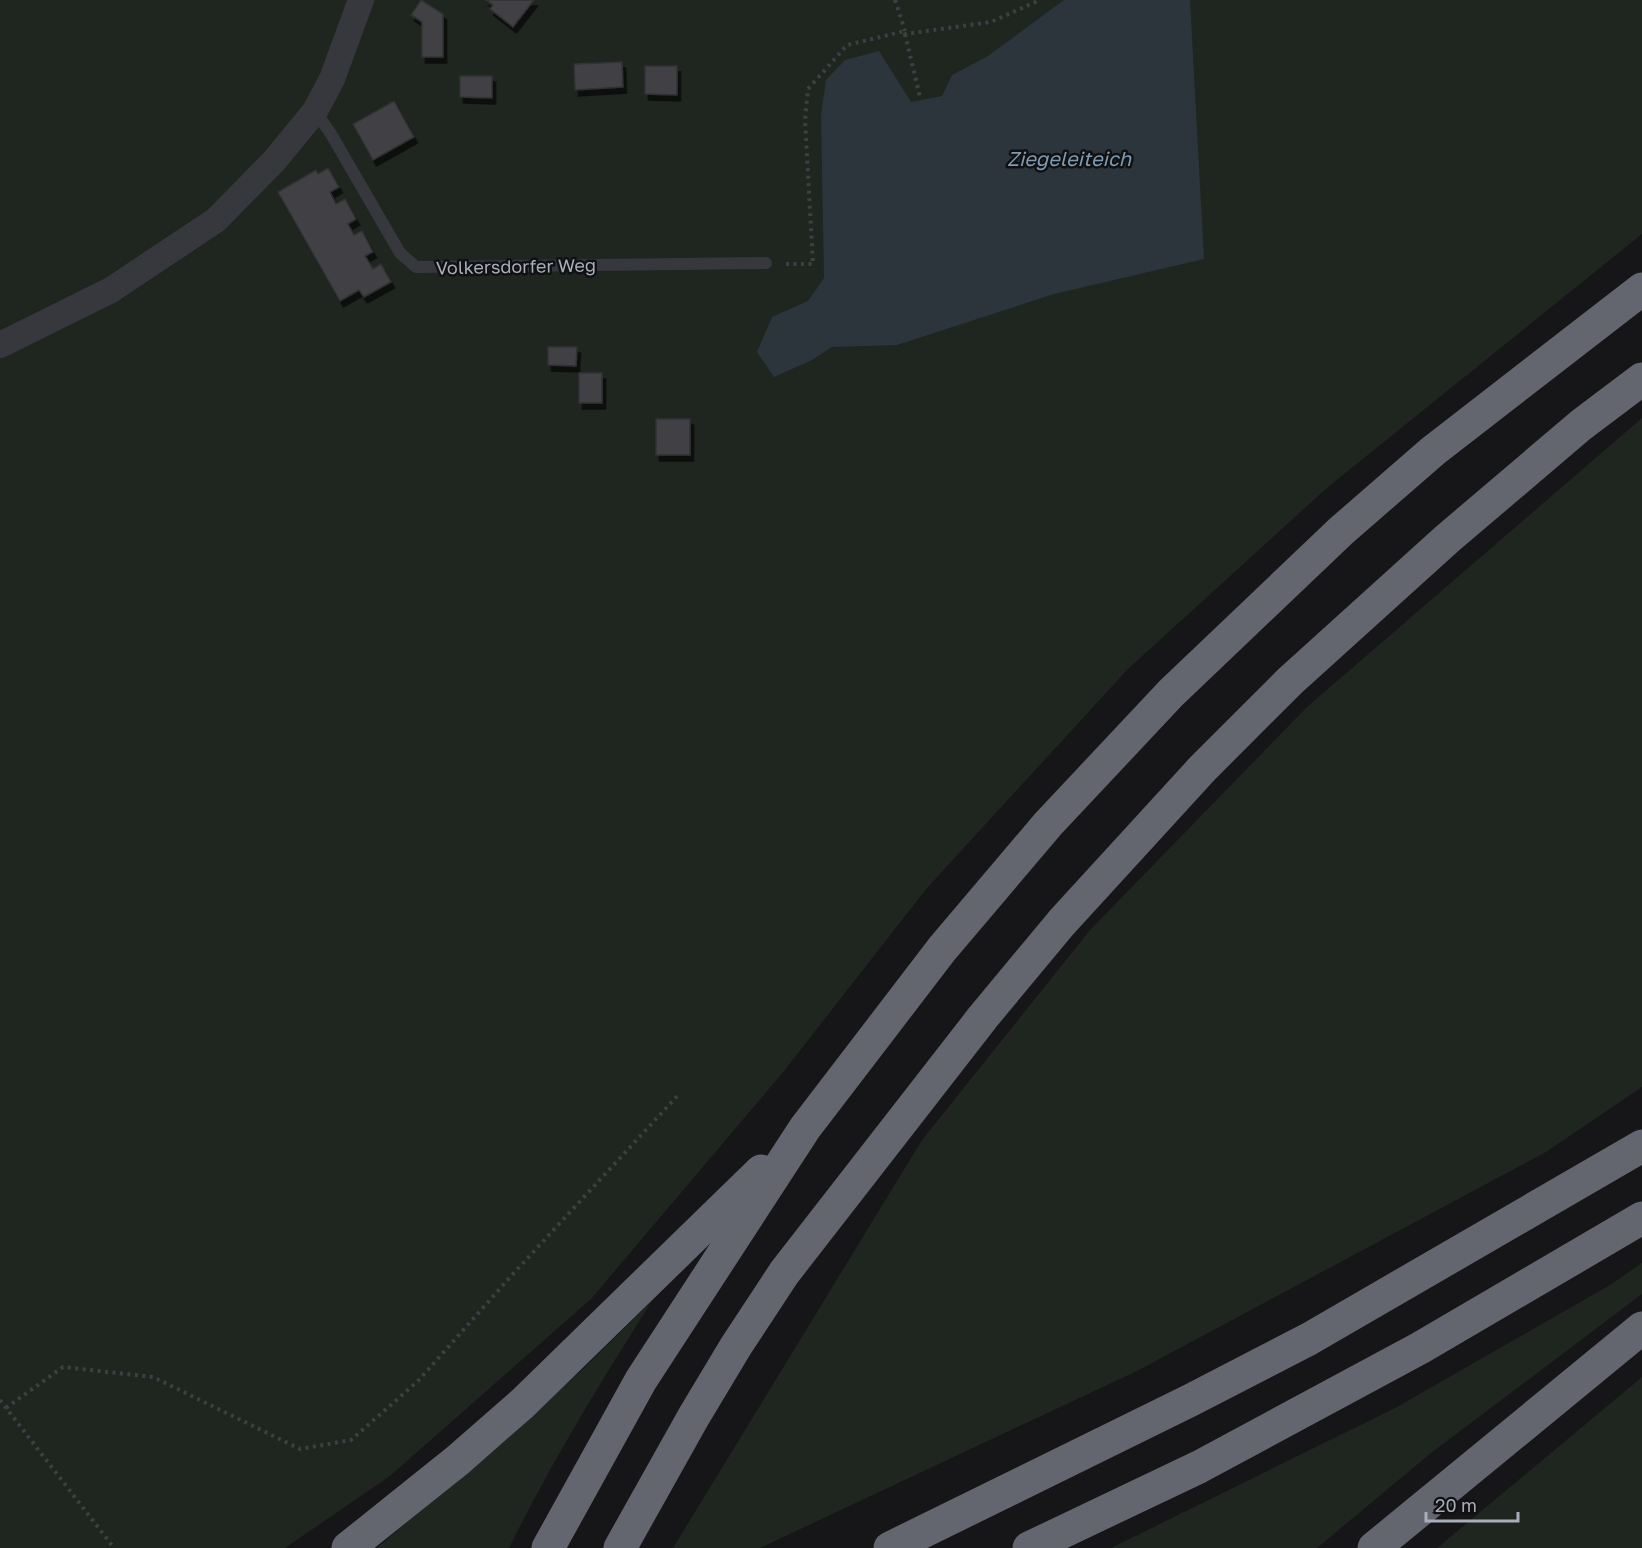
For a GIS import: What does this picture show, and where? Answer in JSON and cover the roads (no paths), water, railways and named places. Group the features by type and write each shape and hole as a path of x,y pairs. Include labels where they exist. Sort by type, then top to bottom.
{"highway":[{"path":"548,1548 641,1380 805,1128 942,949 1032,842 1171,693 1341,531 1433,451 1642,289"},
{"path":"621,1548 694,1416 784,1273 983,1017 1062,922 1202,769 1290,681 1456,531 1581,425 1642,379"},
{"path":"348,1548 458,1460 523,1403 805,1128"},
{"path":"890,1548 1180,1406 1309,1339 1642,1146"},
{"path":"1029,1548 1199,1467 1420,1348 1642,1218"},
{"path":"1374,1548 1642,1328"}],"street":[{"path":"0,345 111,290 216,220 274,161 315,111 332,79 360,0"}],"lane":[{"name":"Volkersdorfer Weg","path":"315,111 331,134 400,253 416,267 766,263"}],"water":[{"name":"Ziegeleiteich","path":"1064,0 1190,0 1204,259 1054,294 897,345 832,347 812,360 774,377 757,352 772,317 808,301 824,278 821,115 826,80 845,60 879,51 911,102 942,96 952,75 988,56"}]}
